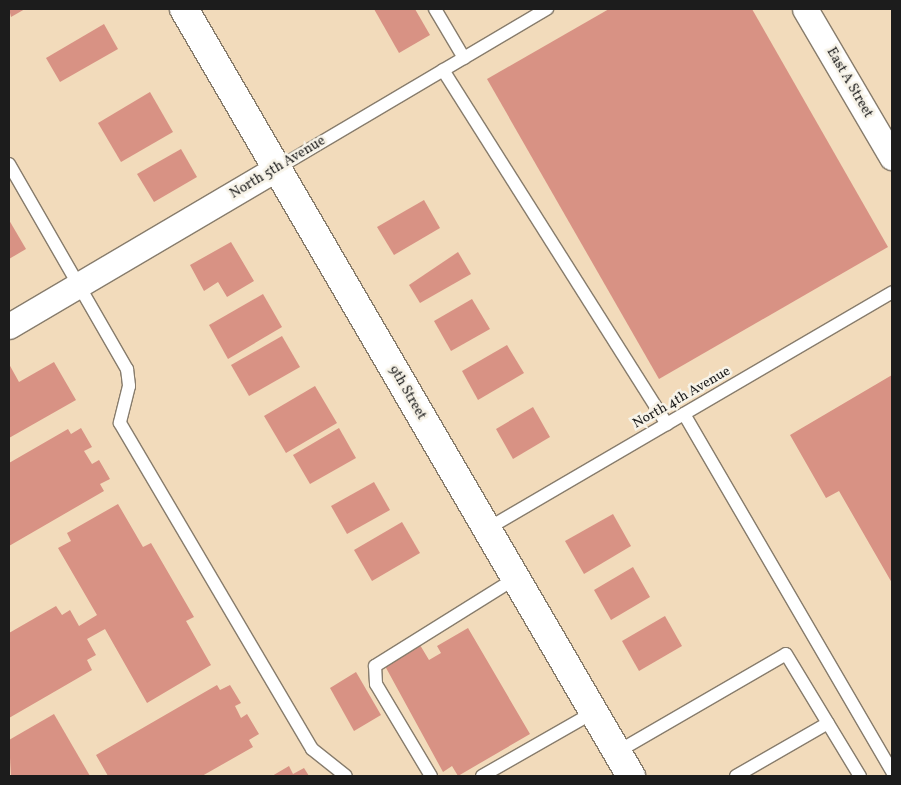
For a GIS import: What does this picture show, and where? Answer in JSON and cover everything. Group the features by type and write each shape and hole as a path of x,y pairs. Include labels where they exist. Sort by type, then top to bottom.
{"street":[{"name":"9th Street","path":"184,9 631,776"},
{"name":"East A Street","path":"805,9 892,158"},
{"name":"North 5th Avenue","path":"9,326 276,169"}],"lane":[{"path":"435,9 464,58"},
{"name":"North 5th Avenue","path":"276,169 547,9"},
{"path":"443,70 667,424"},
{"path":"9,164 81,284 130,378 120,423 312,749 346,776"},
{"path":"9,190 20,184"},
{"name":"North 4th Avenue","path":"487,529 892,292"},
{"path":"684,414 892,772"},
{"path":"431,776 383,698 373,672 375,666 516,578"},
{"path":"617,752 786,654 860,776"},
{"path":"482,776 594,712"},
{"path":"736,776 828,722"}],"building":[{"path":"9,9 25,9 11,17"},
{"path":"374,9 415,9 430,35 399,53"},
{"path":"609,9 752,9 888,247 659,379 487,79"},
{"path":"104,24 118,49 60,82 46,58"},
{"path":"150,92 173,132 121,162 98,123"},
{"path":"181,149 197,177 154,202 137,174"},
{"path":"424,200 440,228 394,255 377,227"},
{"path":"9,220 26,249 9,259"},
{"path":"231,242 254,281 227,297 218,282 204,291 190,265"},
{"path":"458,252 471,274 420,303 409,285"},
{"path":"263,294 282,327 228,359 209,325"},
{"path":"472,299 490,329 451,351 434,321"},
{"path":"282,336 300,367 249,396 231,365"},
{"path":"507,345 524,373 478,400 462,371"},
{"path":"54,362 76,400 9,438 9,364 19,382"},
{"path":"892,375 892,583 839,491 826,498 790,435"},
{"path":"315,386 337,423 286,453 264,416"},
{"path":"533,407 550,437 513,459 496,429"},
{"path":"81,428 92,447 84,451 92,464 99,460 110,479 100,484 104,491 9,546 9,463 68,429 71,434"},
{"path":"339,428 356,458 310,484 293,455"},
{"path":"374,482 390,510 347,534 331,506"},
{"path":"118,504 143,547 151,543 194,617 186,621 211,665 147,703 105,629 87,639 96,655 87,660 92,670 9,718 9,633 56,606 62,615 70,610 79,626 97,615 58,548 71,541 67,533"},
{"path":"613,514 631,546 584,574 565,541"},
{"path":"402,522 420,553 372,581 354,550"},
{"path":"633,567 650,597 611,620 594,590"},
{"path":"665,616 682,646 639,671 622,641"},
{"path":"468,628 530,734 458,776 452,766 443,772 385,666 420,645 429,660 441,653 437,646"},
{"path":"356,672 381,715 354,731 330,688"},
{"path":"217,685 220,690 230,685 241,703 235,706 241,718 247,714 259,734 249,740 253,747 202,776 108,776 96,755"},
{"path":"54,714 90,776 11,776 9,740"},
{"path":"289,766 293,774 304,768 309,776 272,776"}]}
